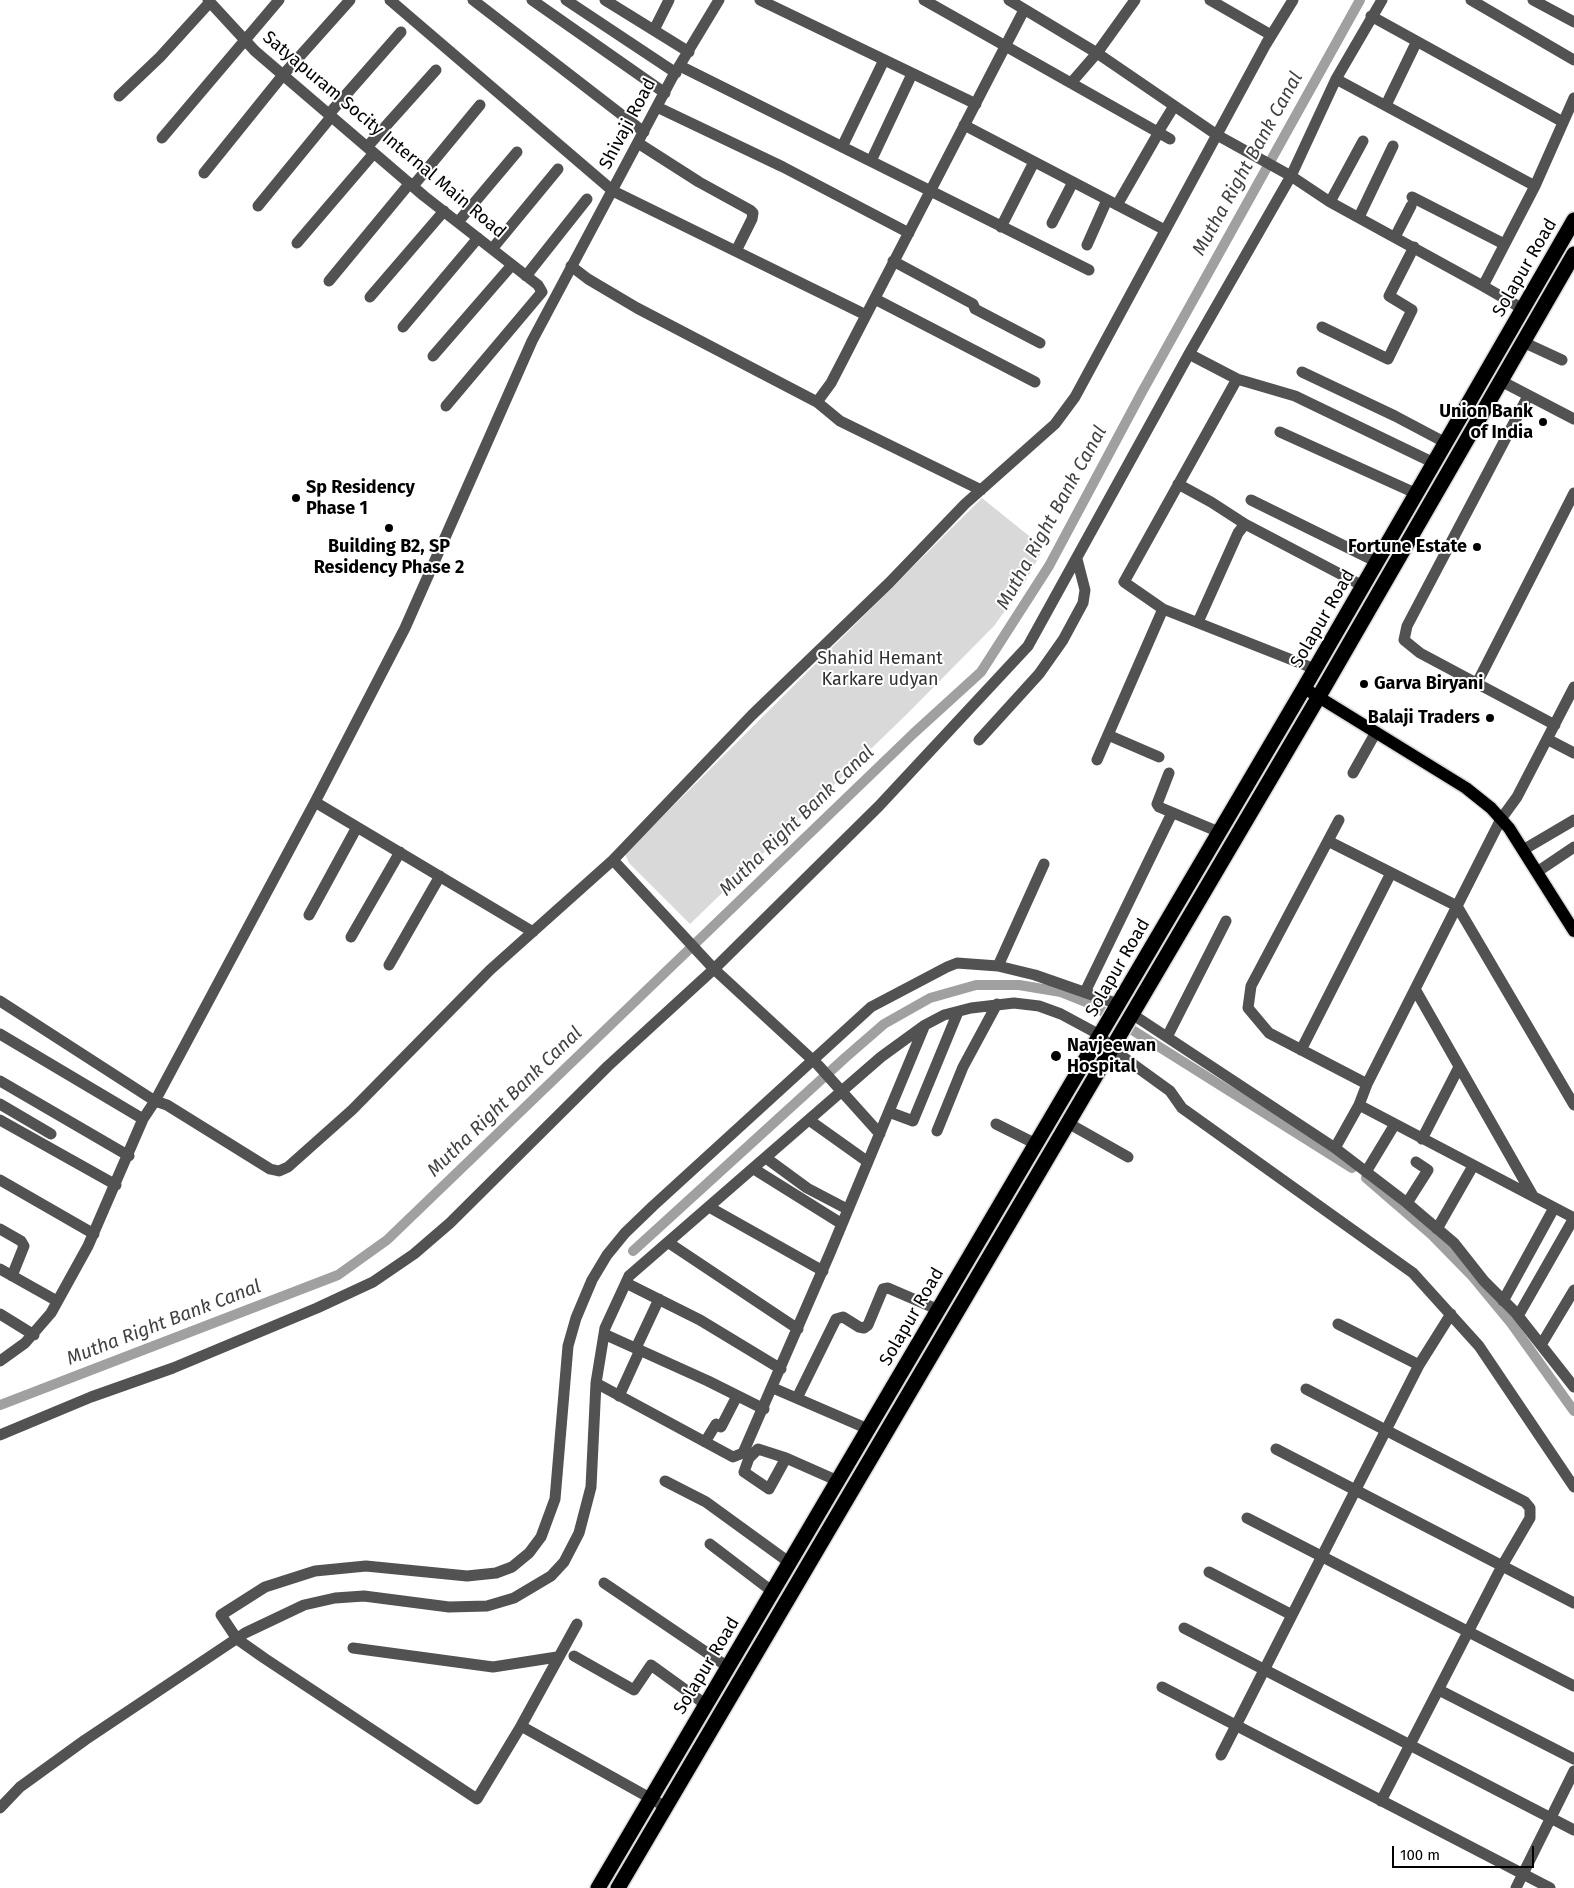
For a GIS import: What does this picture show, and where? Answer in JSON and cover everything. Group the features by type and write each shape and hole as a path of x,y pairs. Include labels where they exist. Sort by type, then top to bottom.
{"highway":[{"name":"Solapur Road","path":"598,1888 1304,688 1574,220"},
{"name":"Solapur Road","path":"618,1888 1318,698 1574,254"}],"main road":[{"path":"1304,688 1466,788 1501,819 1524,850 1574,931"}],"street":[{"path":"162,138 279,0"},
{"path":"204,173 283,75 350,0"},
{"path":"390,0 613,190 866,316"},
{"path":"473,0 644,132"},
{"path":"532,0 664,93"},
{"path":"566,0 678,70 842,147 1089,270"},
{"path":"604,0 689,52"},
{"path":"654,30 669,0"},
{"name":"Shivaji Road","path":"0,1361 34,1335 57,1301 94,1234 129,1156 143,1119 155,1101 315,802 405,628 532,341 664,93 719,0"},
{"path":"760,0 976,104"},
{"path":"924,0 1005,48 1170,139"},
{"path":"1009,0 1097,52 1217,135 1254,155 1330,202 1523,309"},
{"path":"1071,83 1097,52 1135,0"},
{"path":"1210,0 1271,35"},
{"path":"0,1001 155,1101 167,1105 270,1169 279,1171 288,1167 352,1110 490,970 613,860 752,715 981,490 1055,424 1065,412 1271,35 1293,0"},
{"path":"0,1436 91,1397 173,1368 308,1312 374,1282 414,1254 450,1223 608,1066 879,806 1028,646 1189,354 1336,79 1382,0"},
{"path":"1471,0 1574,60"},
{"path":"1533,0 1574,22"},
{"path":"119,96 160,57 209,1"},
{"name":"Satyapuram Socity Internal Main Road","path":"209,1 245,41 283,75 411,185 526,276 542,292 446,406"},
{"path":"817,402 831,383 1024,10"},
{"path":"1371,16 1416,43 1563,122"},
{"path":"258,206 330,115 401,32"},
{"path":"1386,105 1416,43"},
{"path":"842,147 884,60"},
{"path":"297,243 436,70"},
{"path":"871,162 912,74"},
{"path":"1336,79 1534,186"},
{"path":"1483,286 1534,186 1574,98"},
{"path":"329,281 480,105"},
{"path":"1087,244 1174,106"},
{"path":"657,107 909,232"},
{"path":"964,125 1165,230"},
{"path":"1330,202 1363,141"},
{"path":"638,143 699,182 753,213 752,219 736,251"},
{"path":"1359,218 1393,146"},
{"path":"458,222 517,152"},
{"path":"1001,227 1034,162"},
{"path":"492,249 558,169"},
{"path":"1052,222 1073,182"},
{"path":"526,276 587,199"},
{"path":"1395,237 1411,202 1504,244"},
{"path":"370,297 444,212"},
{"path":"403,327 478,238"},
{"path":"1322,327 1388,359 1412,310 1389,296 1414,247"},
{"path":"893,261 973,304 975,309 1040,343"},
{"path":"433,356 512,265"},
{"path":"571,266 588,279 637,308 817,402 840,420 981,490"},
{"path":"875,298 1035,382"},
{"path":"1523,342 1562,360"},
{"path":"1189,354 1237,379 1294,396 1434,463"},
{"path":"1302,372 1395,416 1446,443"},
{"path":"1237,379 1124,582 1164,610 1315,669"},
{"path":"1501,381 1573,417"},
{"path":"1528,396 1407,626 1404,640 1420,653 1555,725"},
{"path":"1280,432 1415,494"},
{"path":"1178,484 1245,524 1363,586"},
{"path":"1477,683 1574,493"},
{"path":"1251,500 1377,562"},
{"path":"1198,622 1238,533 1245,524"},
{"path":"979,740 1039,674 1063,640 1083,603 1085,590 1077,559"},
{"path":"1097,760 1164,610"},
{"path":"1335,1148 1359,1105 1367,1084 1414,989 1501,819 1518,797 1574,687"},
{"path":"1354,773 1376,732"},
{"path":"1108,735 1159,757"},
{"path":"1547,739 1574,753"},
{"path":"1169,773 1157,804 1172,813 1219,832"},
{"path":"315,802 533,932"},
{"path":"1085,992 1172,813"},
{"path":"1340,820 1252,986 1248,1008 1269,1033 1367,1084"},
{"path":"1524,850 1574,820"},
{"path":"309,915 357,827"},
{"path":"1328,841 1456,906 1574,1105"},
{"path":"1537,872 1574,847"},
{"path":"351,937 400,852"},
{"path":"613,860 711,966 816,1063 837,1089 880,1134"},
{"path":"998,966 1044,864"},
{"path":"1301,1050 1391,873"},
{"path":"389,965 440,876"},
{"path":"1167,1037 1226,921"},
{"path":"577,1624 557,1657 521,1726 476,1799 333,1706 237,1639 221,1615 265,1587 316,1571 366,1566 467,1576 496,1573 512,1567 529,1553 541,1537 555,1499 568,1346 576,1318 592,1280 607,1255 625,1233 816,1063 872,1007 947,967 966,963 998,966 1035,975 1085,992 1117,1006"},
{"path":"1414,989 1534,1197"},
{"path":"0,1808 20,1787 85,1740 237,1639 304,1605 335,1598 364,1596 469,1608 487,1606 538,1586 564,1562 579,1533 591,1487 596,1383 604,1334 626,1283 634,1271 670,1243 809,1120 837,1089 925,1025 944,1015 997,1004 1014,1003 1039,1006 1101,1033 1170,1091 1182,1108 1413,1273 1478,1346 1574,1487"},
{"path":"937,1131 963,1067 997,1004"},
{"path":"889,1112 913,1121 958,1012"},
{"path":"1132,1015 1335,1148 1407,1203 1454,1243 1484,1282 1518,1316 1574,1387"},
{"path":"596,1383 733,1457 738,1456 748,1447 925,1025"},
{"path":"0,1034 143,1119"},
{"path":"1422,1139 1459,1066"},
{"path":"0,1081 129,1156"},
{"path":"0,1104 51,1134"},
{"path":"1359,1105 1574,1218 1518,1316"},
{"path":"0,1120 116,1185"},
{"path":"809,1120 868,1162"},
{"path":"1068,1123 1128,1157"},
{"path":"996,1124 1036,1144"},
{"path":"1366,1172 1395,1124"},
{"path":"766,1158 807,1188 847,1209"},
{"path":"1407,1203 1428,1170 1416,1162"},
{"path":"1437,1229 1473,1166"},
{"path":"754,1169 842,1224"},
{"path":"0,1180 94,1234"},
{"path":"709,1207 823,1271"},
{"path":"1504,1301 1554,1208"},
{"path":"0,1229 21,1241 24,1246 12,1276"},
{"path":"670,1243 798,1329"},
{"path":"0,1269 57,1301"},
{"path":"626,1283 700,1320 781,1369"},
{"path":"797,1398 836,1319 843,1317 864,1328 868,1325 883,1289 888,1288 939,1310"},
{"path":"1541,1345 1574,1290"},
{"path":"619,1396 659,1299"},
{"path":"0,1314 34,1335"},
{"path":"1221,1755 1418,1365 1451,1314"},
{"path":"1338,1324 1418,1365"},
{"path":"604,1334 764,1409"},
{"path":"773,1388 868,1429"},
{"path":"1306,1389 1525,1502 1530,1508 1530,1518 1502,1566 1381,1801"},
{"path":"705,1442 716,1424 721,1427 737,1396"},
{"path":"1276,1449 1574,1603"},
{"path":"786,1458 838,1480"},
{"path":"666,1481 706,1502 790,1564"},
{"path":"1247,1518 1574,1686"},
{"path":"710,1544 773,1592"},
{"path":"1209,1572 1292,1615"},
{"path":"604,1584 728,1667"},
{"path":"1184,1628 1574,1830"},
{"path":"352,1648 493,1667 557,1657"},
{"path":"574,1656 634,1690 651,1665 705,1704"},
{"path":"1162,1687 1550,1888"},
{"path":"1438,1690 1574,1760"},
{"path":"521,1726 666,1807"},
{"path":"1516,1888 1574,1771"}],"green space":[{"name":"Shahid Hemant Karkare udyan","path":"982,498 1039,544 1041,553 1024,584 994,626 907,714 690,924 629,863 625,854"}],"waterway":[{"name":"Mutha Right Bank Canal","path":"0,1405 338,1275 387,1240 914,733 981,672 1049,566 1142,392 1360,0"},
{"path":"633,1251 884,1024 930,998 976,985 1019,985 1061,992 1091,1004 1352,1168"},
{"path":"1366,1178 1432,1235 1473,1277 1511,1323 1574,1411"}],"place":[{"name":"Union Bank of India","path":"1543,422"},
{"name":"Sp Residency Phase 1","path":"296,498"},
{"name":"Building B2, SP Residency Phase 2","path":"389,528"},
{"name":"Fortune Estate","path":"1477,547"},
{"name":"Garva Biryani","path":"1364,684"},
{"name":"Balaji Traders","path":"1490,718"},
{"name":"Navjeewan Hospital","path":"1056,1056"}]}
